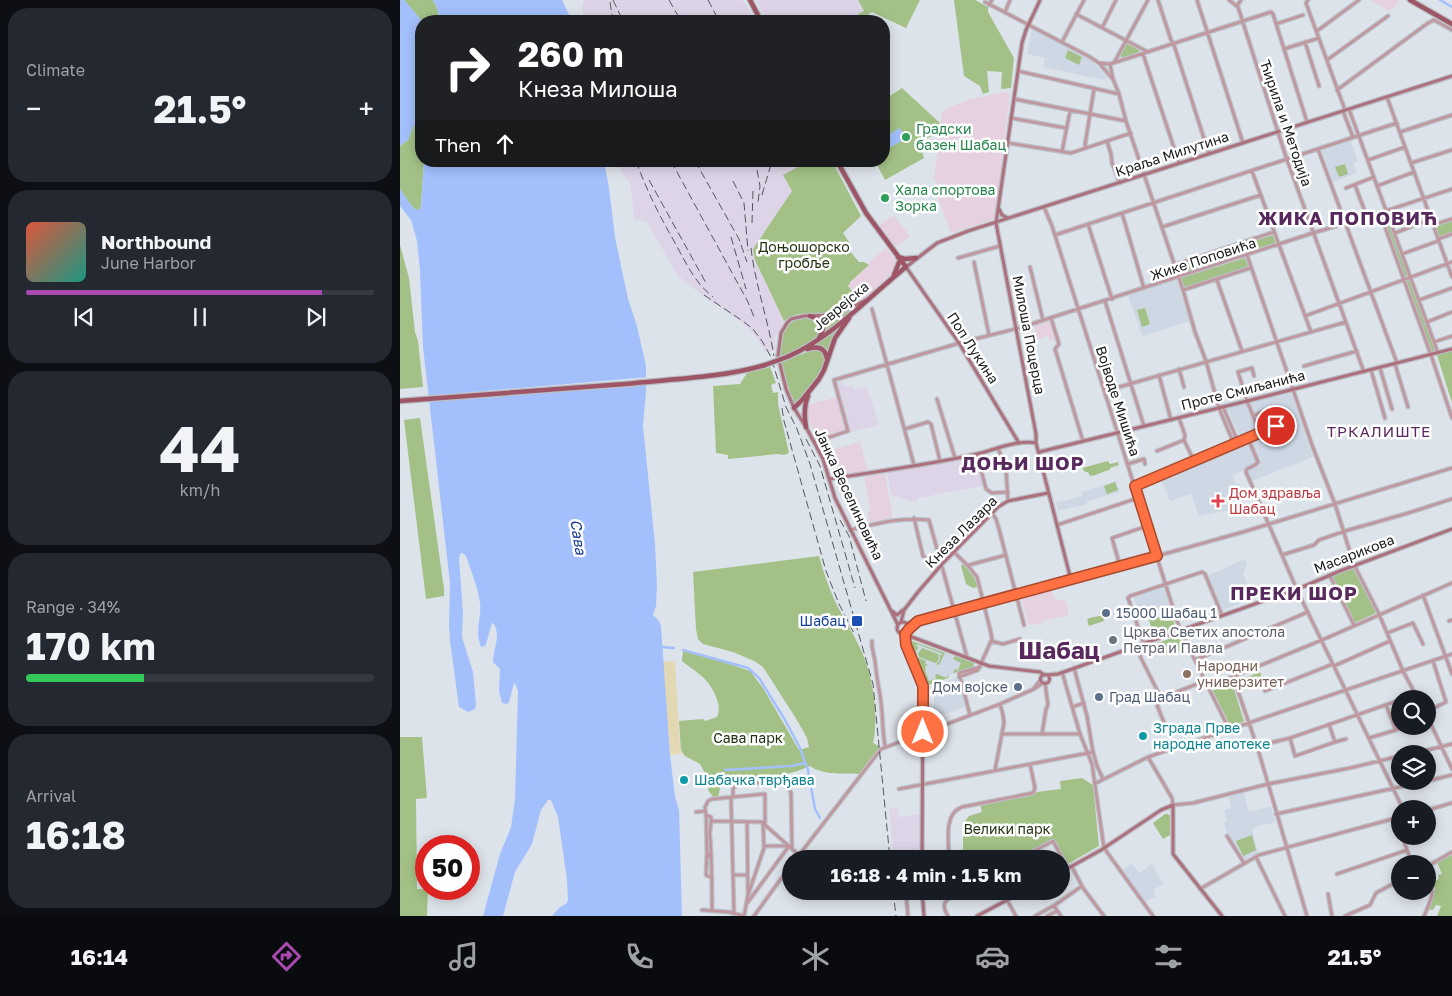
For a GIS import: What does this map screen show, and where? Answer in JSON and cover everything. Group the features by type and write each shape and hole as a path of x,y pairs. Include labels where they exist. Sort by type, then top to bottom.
{"main road":[{"path":"750,0 758,15"},
{"path":"996,223 1022,44 1028,25 1040,0"},
{"path":"1410,0 1452,24"},
{"name":"Краља Милутина","path":"906,267 932,246 968,231 1452,76"},
{"path":"840,167 866,213 906,267"},
{"path":"999,207 1002,215 1009,218"},
{"name":"Милоша Поцерца","path":"996,223 1036,443 1072,580"},
{"path":"899,258 916,258"},
{"path":"894,277 899,258"},
{"name":"Јеврејска","path":"400,401 682,378 728,373 765,365 787,358 817,341 906,267"},
{"name":"Поп Лукина","path":"906,267 959,343 1019,443"},
{"name":"Јанка Веселиновића","path":"867,300 829,315 797,317 791,320 783,328 778,356 786,390 823,459 835,498 891,612 902,623"},
{"path":"794,408 819,380 828,361 835,338 849,319 850,314"},
{"path":"817,341 822,334 829,315"},
{"path":"810,316 820,320 824,327"},
{"path":"801,350 821,348 826,354 828,361"},
{"name":"Проте Смиљанића","path":"1039,452 1452,349"},
{"path":"806,427 804,407 811,390"},
{"path":"830,479 977,454 1019,443 1036,443"},
{"name":"Кнеза Лазара","path":"904,610 941,565 1000,505 1008,501 1048,493"},
{"name":"Масарикова","path":"1060,673 1297,589 1354,565 1452,529"},
{"path":"902,623 918,621 1072,580"},
{"path":"891,612 896,615 904,610"},
{"path":"904,610 902,623 898,630 982,663 995,667 1040,672 1050,677 1050,680"},
{"path":"906,632 918,621"},
{"path":"902,623 906,632 906,645 923,686 922,850"},
{"path":"906,645 908,639 914,637"},
{"path":"1030,671 1038,674 1042,681"},
{"path":"1042,681 1046,675 1060,673"},
{"path":"1042,681 1048,682 1060,673"},
{"path":"1070,867 1104,848 1161,810 1173,805 1173,854 1222,916"},
{"path":"1161,810 1168,811 1172,815"},
{"path":"923,900 924,916"},
{"path":"977,916 1007,900"}],"street":[{"path":"990,5 992,0"},
{"path":"1005,13 1010,0"},
{"path":"1062,42 1084,0"},
{"path":"1102,28 1116,0"},
{"path":"1115,63 1148,0"},
{"path":"1158,0 1209,154"},
{"path":"1197,0 1243,143"},
{"path":"1229,0 1237,6 1241,0"},
{"path":"1307,0 1353,137"},
{"path":"1316,31 1359,0"},
{"path":"985,2 1099,63 1113,79"},
{"name":"Ћирила и Методија","path":"1237,6 1287,160 1364,372"},
{"path":"1099,63 1115,63 1271,12 1307,122"},
{"path":"1076,14 1148,52"},
{"path":"1434,20 1435,14"},
{"path":"1276,24 1304,15"},
{"path":"1327,60 1388,16"},
{"path":"1434,20 1452,30"},
{"path":"1337,90 1434,20"},
{"path":"1284,49 1319,38"},
{"path":"1305,42 1319,86"},
{"path":"1143,54 1179,163"},
{"path":"1110,64 1126,121 1234,444"},
{"path":"1018,71 1119,94"},
{"path":"1086,148 1094,89"},
{"path":"1388,97 1452,277"},
{"path":"1014,99 1126,121"},
{"path":"1349,109 1438,353"},
{"path":"1062,152 1070,111"},
{"path":"1400,132 1452,115"},
{"path":"1011,118 1066,128"},
{"path":"1055,235 1358,135 1397,124"},
{"path":"1008,143 1071,153 1131,133"},
{"path":"1107,141 1112,154 1112,163 1120,183"},
{"path":"1368,160 1405,147"},
{"path":"1318,149 1372,292 1408,407"},
{"path":"1411,164 1452,150"},
{"path":"1252,171 1311,332"},
{"path":"1377,186 1414,172"},
{"path":"1346,188 1374,177"},
{"path":"1355,185 1367,217"},
{"name":"Жике Поповића","path":"815,442 848,431 834,380 1078,310 1452,189"},
{"path":"1162,227 1261,195"},
{"name":"Војводе Мишића","path":"1044,207 1055,235 1180,630 1229,729"},
{"path":"1380,213 1452,418"},
{"path":"1122,214 1144,288"},
{"path":"1394,233 1431,219"},
{"path":"1433,225 1452,219"},
{"path":"1088,224 1112,299"},
{"path":"1174,265 1274,232"},
{"path":"1402,254 1452,234"},
{"path":"958,258 1000,246"},
{"path":"1247,255 1276,342 1335,504 1354,565 1379,614 1403,671 1413,690"},
{"path":"974,262 989,335"},
{"path":"1305,316 1452,262"},
{"path":"1030,267 1043,320"},
{"path":"1183,290 1250,268"},
{"path":"1217,280 1242,352"},
{"path":"1419,300 1452,288"},
{"path":"1105,301 1144,426"},
{"path":"872,309 914,466"},
{"path":"1427,322 1452,312"},
{"path":"1051,318 1060,344 1055,349 1083,441"},
{"path":"1104,391 1346,322"},
{"path":"1434,342 1452,336"},
{"path":"1304,366 1357,351"},
{"path":"1254,376 1252,368 1238,372 1260,433"},
{"path":"1380,368 1392,410"},
{"path":"1179,369 1184,387"},
{"path":"1371,370 1385,418"},
{"path":"1159,375 1171,420"},
{"path":"937,399 955,458"},
{"path":"1221,408 1238,442"},
{"path":"1253,416 1266,410 1274,427"},
{"path":"1179,418 1185,435 1184,440 1194,461"},
{"path":"904,429 928,422 931,424 940,461"},
{"path":"1135,486 1278,425"},
{"path":"1248,438 1258,462 1247,469 1246,472 1297,589 1391,783"},
{"path":"1157,451 1184,440"},
{"path":"998,448 1006,469 1008,501"},
{"path":"977,454 986,489 992,493 1008,492"},
{"path":"1128,464 1144,459 1146,464"},
{"path":"1072,580 1268,524 1452,468"},
{"path":"1057,525 1138,498"},
{"path":"1282,555 1314,545 1319,540 1344,531 1452,499"},
{"path":"992,513 997,522 1024,624"},
{"path":"914,518 923,556 927,559 938,556"},
{"path":"850,530 894,520 914,518 929,520 967,657"},
{"path":"1120,566 1112,538 1147,526"},
{"path":"954,552 968,565 977,577 991,633 991,641 980,668 976,672 959,677 970,715"},
{"path":"968,565 1006,555"},
{"path":"1144,644 1128,598 1153,587 1204,572 1222,615"},
{"path":"1330,576 1354,625"},
{"path":"1208,686 1322,640 1452,583"},
{"path":"1423,595 1452,674"},
{"path":"1195,660 1308,612"},
{"path":"1387,633 1413,623 1423,644"},
{"path":"991,641 1003,644 1020,639"},
{"path":"1265,691 1334,665 1390,640"},
{"path":"872,641 885,747"},
{"path":"1096,783 1148,757 1452,654"},
{"path":"1140,656 1163,697"},
{"path":"1432,661 1446,702 1436,707"},
{"path":"1074,668 1088,716 1093,752 1103,779"},
{"path":"1060,673 1093,768 1104,848 1153,916"},
{"path":"1232,677 1257,746 1307,916"},
{"path":"1167,730 1157,705 1163,697 1206,680"},
{"path":"803,850 876,754 885,747 1031,691 1042,681 1048,705 1042,734"},
{"path":"1072,707 1084,703"},
{"path":"1257,746 1290,738 1391,703"},
{"path":"995,770 1004,718 1000,704"},
{"path":"1386,705 1391,718"},
{"path":"1329,724 1335,742"},
{"path":"1369,738 1391,731"},
{"path":"1002,734 1080,734"},
{"path":"1436,735 1452,769"},
{"path":"1290,738 1295,756 1346,739"},
{"path":"1436,748 1452,744"},
{"path":"899,789 1093,752"},
{"path":"1148,757 1172,798 1173,805 1193,803 1268,784 1391,758"},
{"path":"949,850 949,820 953,813 965,806 1033,793 1035,788 1030,764"},
{"path":"1436,779 1452,775"},
{"path":"734,914 733,788 738,784 781,783 791,793 790,847 747,904"},
{"path":"1276,814 1391,790"},
{"path":"712,910 711,859 705,804 710,800 765,794 764,846 748,895"},
{"path":"1436,808 1452,803"},
{"path":"696,812 705,811"},
{"path":"706,815 711,817 711,820 714,822 764,822"},
{"path":"711,820 706,872 707,876 712,878"},
{"path":"1200,889 1256,857 1286,847 1391,820"},
{"path":"702,910 744,916 748,895 747,822"},
{"path":"764,822 767,827 793,850"},
{"path":"1227,836 1244,863"},
{"path":"1036,850 1053,841 1059,850"},
{"path":"1405,845 1409,855"},
{"path":"764,846 790,847"},
{"path":"1337,874 1407,850"},
{"path":"707,852 711,859"},
{"path":"1436,861 1452,852"},
{"path":"1256,857 1285,916"},
{"path":"1070,867 1104,916"},
{"path":"733,875 747,875"},
{"path":"754,916 782,878"},
{"path":"1345,916 1354,914 1370,905 1376,893 1391,885"},
{"path":"1035,916 1054,906 1082,886"},
{"path":"1328,894 1332,916"},
{"path":"907,900 908,916"},
{"path":"948,900 945,902 943,908 948,916"},
{"path":"1007,900 1016,916"},
{"path":"1424,916 1431,900"},
{"path":"1054,906 1061,916"},
{"path":"1047,916 1057,911"}],"shaded area":[{"path":"584,0 743,0 752,15 583,15 582,6"},
{"path":"756,0 858,0 864,11 856,15 765,15"},
{"path":"1370,0 1397,0 1400,2 1389,11"},
{"path":"1032,29 1091,60 1108,78 1104,80 1043,67 1045,58 1027,54"},
{"path":"1003,92 1010,94 995,219 951,233 935,189 938,184 934,179 942,112 947,108 968,100"},
{"path":"1351,141 1358,161 1353,163 1357,173 1333,182 1322,151"},
{"path":"618,167 806,167 753,249 755,260 784,321 775,339 776,350 765,352 751,331 742,322 710,301 678,276 647,222 634,219 631,186"},
{"path":"894,215 910,237 896,247 879,225"},
{"path":"886,248 898,264 883,283 880,283 864,300 856,302 856,296 849,289 849,282"},
{"path":"1174,280 1177,281 1190,321 1142,336 1128,295"},
{"path":"1050,319 1057,339 1050,341 1048,336 1038,339 1034,325"},
{"path":"842,380 844,387 852,385 854,390 867,387 879,425 851,432 836,382"},
{"path":"1291,393 1313,457 1252,481 1246,470 1232,475 1235,484 1239,483 1245,507 1199,516 1191,494 1170,501 1160,478 1242,443 1227,407"},
{"path":"841,396 851,432 821,441 811,426 808,407 810,404"},
{"path":"860,442 868,472 835,474 825,452"},
{"path":"977,456 983,486 918,498 918,501 911,502 897,496 892,497 887,472"},
{"path":"885,473 893,518 871,523 868,512 871,511 864,477"},
{"path":"1116,481 1120,492 1087,501 1087,504 1058,511 1056,502 1082,496 1081,492"},
{"path":"1245,559 1247,565 1243,574 1253,598 1222,611 1207,576"},
{"path":"1163,585 1173,619 1166,621 1164,615 1149,620 1148,618 1145,619 1143,613 1139,614 1133,595"},
{"path":"1051,589 1055,600 1065,599 1069,612 1067,616 1030,625 1022,599"},
{"path":"912,641 974,663 973,668 952,674 948,678 928,685 911,644"},
{"path":"959,677 967,706 934,718 934,685"},
{"path":"1243,791 1249,812 1271,806 1275,822 1252,828 1258,853 1243,860 1227,834 1224,823 1227,821 1224,810 1231,808 1228,795"},
{"path":"898,808 899,817 920,814 919,849 893,850 889,809"},
{"path":"1132,863 1139,873 1152,864 1163,884 1153,890 1156,897 1145,901 1122,870"}],"green space":[{"path":"404,0 433,0 439,15 417,15"},
{"path":"858,0 920,0 906,28 890,20 890,15 878,15 872,12 868,15 856,15 864,11"},
{"path":"954,0 975,0 988,7 988,12 1014,58 1011,88 1001,89 1002,72 987,71 989,92 983,94 980,86 964,76"},
{"path":"1126,44 1139,50 1139,52 1121,57 1120,55"},
{"path":"1068,50 1082,57 1079,65 1065,58"},
{"name":"Градски базен Шабац","path":"902,88 941,124 940,132 919,142 924,158 885,180 878,167 890,167 890,96"},
{"path":"414,124 415,167 424,167 421,206 419,210 416,210 408,202 400,189 400,146 408,140"},
{"path":"1345,164 1348,174 1339,177 1335,167"},
{"name":"Доњошорско гробље","path":"798,167 835,167 861,216 843,233 851,245 848,249 859,262 869,265 850,282 848,286 857,298 855,304 843,310 825,314 798,314 784,321 755,260 753,249 792,191 783,175"},
{"path":"1384,212 1386,213 1408,274 1406,276 1382,215"},
{"path":"1452,220 1452,233 1439,237 1435,225"},
{"path":"1273,235 1276,244 1180,275 1177,266"},
{"path":"400,245 409,278 423,387 400,389"},
{"path":"1245,258 1249,268 1184,288 1181,278"},
{"path":"1410,280 1435,349 1432,352 1406,281"},
{"path":"859,305 825,333 826,321 829,317"},
{"path":"1145,308 1150,324 1142,327 1137,310"},
{"path":"809,317 820,322 822,330 809,344 780,358 780,342 784,330 793,321"},
{"path":"842,324 828,354 822,347 811,346"},
{"path":"815,349 820,349 825,355 823,368 815,382 795,404 784,377 781,362"},
{"path":"1452,351 1452,403 1437,355"},
{"path":"770,367 776,383 771,385 773,393 778,392 778,404 789,453 784,455 728,459 728,455 716,453 713,386 740,384 747,373"},
{"path":"420,418 444,589 444,596 426,599 404,420"},
{"path":"1108,461 1110,464 1118,462 1119,465 1090,476 1082,468"},
{"path":"1115,482 1118,490 1107,494 1104,486"},
{"name":"Сава парк","path":"819,556 834,599 858,643 869,672 875,708 873,743 879,746 879,748 859,774 827,773 810,766 796,772 772,777 727,777 723,780 718,797 714,798 708,790 711,784 700,764 685,756 681,751 679,721 703,719 705,721 717,717 719,711 718,704 713,690 706,680 682,661 683,651 750,671 763,688 799,750 809,747 807,738 797,720 763,667 733,652 703,644 698,639 693,572"},
{"path":"963,564 974,577 978,587 973,588 966,584 961,566"},
{"path":"1353,568 1376,613 1354,623 1330,576"},
{"path":"1165,615 1166,621 1173,619 1176,629 1154,637 1149,620"},
{"path":"1103,616 1104,621 1089,626 1087,620 1089,618"},
{"path":"1178,636 1185,648 1173,654 1162,656 1157,643"},
{"path":"912,641 945,653 939,665 936,664 940,660 940,654 943,654 917,644 916,646 919,647 916,651 917,657 926,661 925,664 929,665 925,666 925,670 929,681 936,678 935,675 937,674 947,678 948,675 948,678 928,685 911,644"},
{"path":"922,648 938,654 939,658 935,663 919,657 918,653"},
{"path":"955,656 974,663 973,668 953,673 955,669 958,670 961,663 953,659"},
{"path":"1260,672 1263,680 1248,686 1245,678"},
{"path":"1228,682 1232,683 1244,721 1232,726 1213,691 1214,688"},
{"path":"400,737 422,737 427,798 416,799 415,900 428,900 427,916 400,916"},
{"name":"Велики парк","path":"1082,778 1093,785 1099,846 1070,863 1070,850 1060,850 1054,840 1032,850 963,850 963,824 969,816 982,812 980,804 1029,793 1061,789 1060,781"},
{"path":"1165,814 1170,816 1170,835 1163,839 1153,823"},
{"path":"1252,835 1256,850 1243,856 1236,841"},
{"path":"1452,855 1452,916 1437,916 1441,906 1436,905 1433,910 1427,909 1431,900 1436,900 1436,880 1439,879 1438,875 1442,874 1437,862"}],"sand":[{"path":"675,661 680,747 683,753 670,755 663,662"}],"water":[{"path":"400,0 404,0 417,15 415,15 415,127 414,125 408,140 400,146"},
{"path":"433,0 562,0 569,15 439,15"},
{"path":"900,128 906,139 890,147 890,134"},
{"name":"Сава","path":"424,167 605,167 615,237 628,299 637,326 646,366 643,426 655,544 657,587 656,606 653,615 661,626 670,755 675,797 679,810 682,916 552,916 568,900 558,817 551,800 548,800 541,810 532,844 515,872 503,916 483,916 500,854 511,827 515,800 518,691 514,683 509,702 507,704 502,703 499,691 500,669 493,662 497,638 496,629 492,623 486,644 481,647 478,635 479,597 466,556 461,553 459,558 463,613 462,637 473,672 476,704 475,709 468,712 459,707 450,641 450,583 423,347 417,241 411,220 400,206 400,189 414,209 419,210 421,207"}],"pier":[{"path":"649,377 649,382 427,400 426,396"}],"waterway":[{"path":"1440,0 1452,7"},
{"path":"661,647 674,648"},
{"path":"683,650 748,668 759,678 800,748 808,770 815,809 820,818"},
{"path":"725,770 791,766 805,763"}],"railway":[{"path":"613,0 620,15"},
{"path":"669,0 678,15"},
{"path":"708,0 716,15"},
{"path":"610,2 612,15"},
{"path":"638,167 653,202 686,264 700,285 713,297"},
{"path":"674,167 748,302 754,317"},
{"path":"698,167 739,239 747,262"},
{"path":"762,195 770,167"},
{"path":"757,170 760,186 758,202"},
{"path":"649,180 706,283"},
{"path":"733,181 744,203 748,251"},
{"path":"752,223 753,191"},
{"path":"731,237 746,289"},
{"path":"751,248 755,275 774,356"},
{"path":"704,295 753,329 762,341 771,357 786,407 797,429 810,464 873,684 889,850"},
{"path":"782,408 826,571 839,604 855,635"},
{"path":"806,439 820,466 855,588"},
{"path":"840,520 849,536 866,601"},
{"path":"894,900 896,916"}],"place":[{"name":"Градски базен Шабац","path":"906,137"},
{"name":"Хала спортова Зорка","path":"885,198"},
{"name":"Дом здравља Шабац","path":"1218,501"},
{"name":"15000 Шабац 1","path":"1106,613"},
{"name":"Шабац","path":"857,621"},
{"name":"Црква Светих апостола Петра и Павла","path":"1113,640"},
{"name":"Народни универзитет","path":"1187,674"},
{"name":"Дом војске","path":"1018,687"},
{"name":"Град Шабац","path":"1099,697"},
{"name":"Зграда Прве народне апотеке","path":"1143,736"},
{"name":"Шабачка тврђава","path":"684,780"}],"district":[{"name":"ЖИКА ПОПОВИЋ","path":"1348,218"},
{"name":"ТРКАЛИШТЕ","path":"1379,432"},
{"name":"ДОЊИ ШОР","path":"1023,463"},
{"name":"ПРЕКИ ШОР","path":"1294,593"},
{"name":"Шабац","path":"1059,651"}],"route":[{"path":"923,732 923,686 906,645 905,634 918,621 1157,556 1135,486 1276,426"}]}
